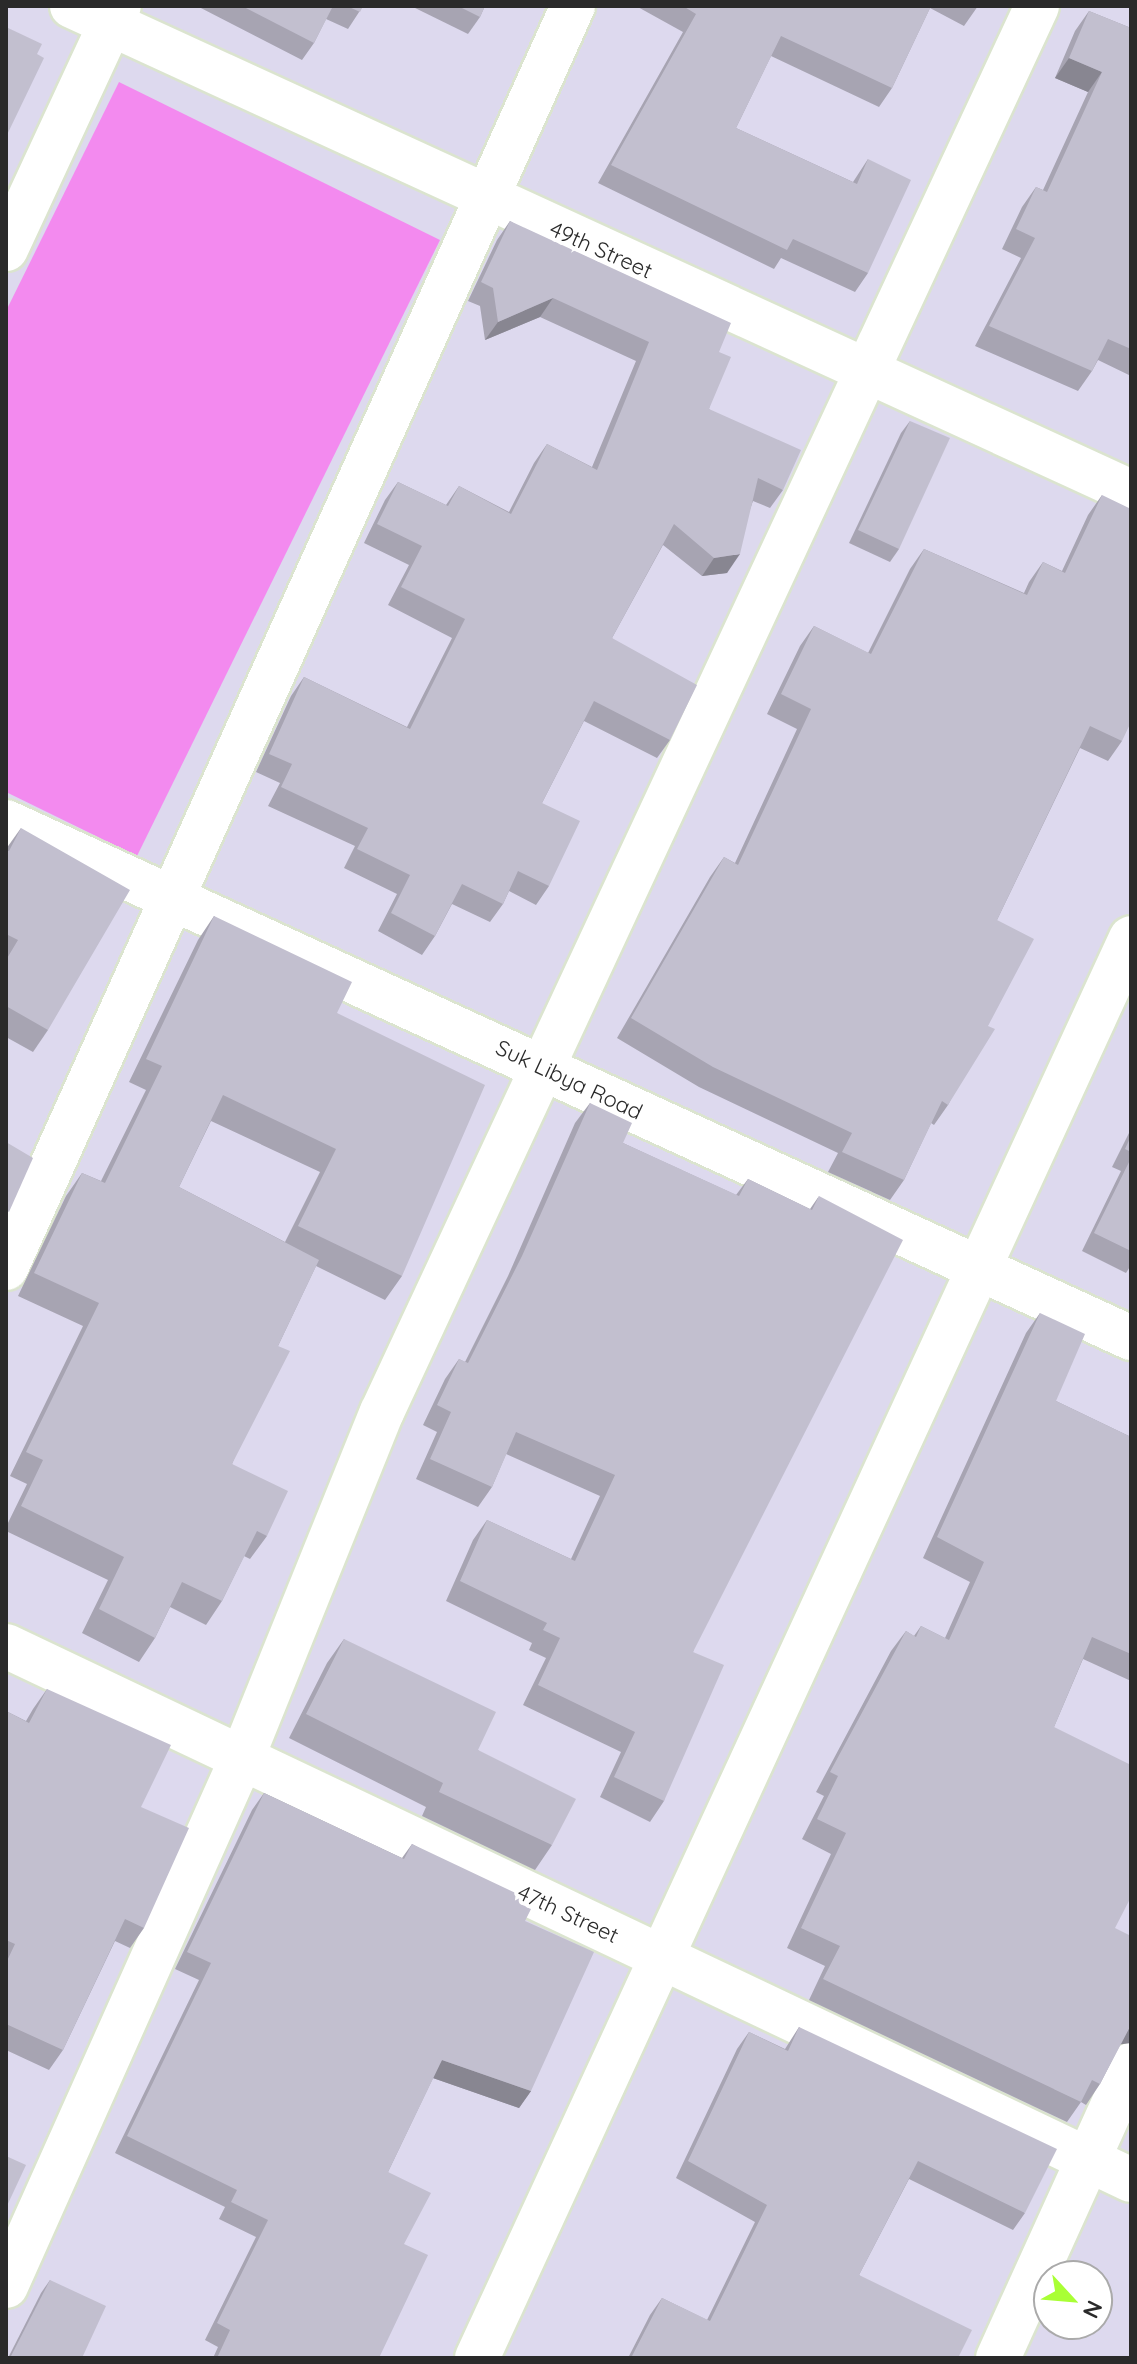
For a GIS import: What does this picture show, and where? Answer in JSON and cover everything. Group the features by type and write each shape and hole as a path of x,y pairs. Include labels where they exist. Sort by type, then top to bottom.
{"street":[{"path":"6,1268 170,898 326,569 485,200 573,6"},
{"path":"6,2286 242,1758 382,1412 1037,6"},
{"path":"6,249 100,12"},
{"name":"49th Street","path":"100,12 485,200 867,370 1131,492"},
{"name":"Suk Libya Road","path":"6,822 1131,1338"},
{"path":"477,2358 1131,938"},
{"name":"47th Street","path":"6,1646 1131,2180"},
{"path":"998,2358 1131,2065"}],"shaded area":[{"path":"119,82 440,240 137,856 6,792 6,311"}],"building":[{"path":"242,6 333,6 314,43"},
{"path":"347,6 363,6 360,12"},
{"path":"458,6 485,6 480,17"},
{"path":"683,6 931,6 892,88 781,36 736,128 857,184 868,159 911,180 868,273 793,239 787,250 611,165 696,14"},
{"path":"1089,11 1131,28 1131,349 1108,339 1092,371 989,326 1035,238 1016,229 1036,187 1047,192 1102,72 1069,58"},
{"path":"6,27 42,44 37,54 44,58 6,137"},
{"path":"510,221 731,323 719,352 731,357 709,409 801,450 783,490 758,478 740,554 714,558 674,524 612,638 697,685 670,740 594,701 542,803 580,821 549,886 518,871 503,904 462,884 435,936 391,913 410,875 357,849 368,828 281,787 292,764 269,754 304,677 410,729 465,619 401,587 422,546 377,524 398,482 448,506 459,486 511,514 547,444 597,470 649,342 553,298 498,322 493,288 481,282"},
{"path":"910,421 950,438 899,549 858,530"},
{"path":"1102,495 1131,509 1131,722 1122,741 1090,726 997,920 1034,939 988,1026 995,1029 948,1105 942,1101 904,1180 842,1152 852,1133 713,1067 631,1018 724,857 738,865 811,709 781,694 814,626 871,654 924,549 1027,595 1043,562 1065,573"},
{"path":"21,828 130,890 48,1030 6,1006 6,960 18,940 6,934 6,850 9,851"},
{"path":"214,916 352,982 337,1013 485,1085 402,1276 298,1226 336,1149 223,1095 179,1187 319,1260 278,1346 290,1351 232,1464 288,1491 267,1536 257,1531 222,1601 182,1582 155,1638 99,1609 124,1557 21,1506 43,1460 26,1452 99,1303 34,1273 82,1173 105,1183 162,1066 146,1059"},
{"path":"590,1103 632,1123 623,1143 739,1196 748,1179 812,1210 819,1196 903,1240 693,1652 724,1665 664,1801 614,1777 635,1732 538,1685 560,1638 543,1630 547,1623 460,1581 487,1520 575,1561 615,1475 516,1432 492,1487 430,1459 451,1412 437,1405 459,1359 468,1363 522,1256"},
{"path":"1131,1136 1131,1152 1125,1149"},
{"path":"6,1142 33,1158 9,1212 6,1210"},
{"path":"1131,1158 1131,1251 1094,1233"},
{"path":"1040,1313 1085,1334 1056,1401 1131,1437 1131,1654 1092,1637 1054,1727 1131,1765 1131,1897 1115,1928 1131,1936 1131,2025 1100,2084 1092,2080 1081,2102 823,1979 840,1946 801,1928 846,1833 817,1819 838,1776 830,1772 906,1631 916,1637 921,1626 949,1640 984,1562 937,1537"},
{"path":"344,1639 496,1712 478,1750 576,1799 552,1845 439,1792 443,1783 306,1714"},
{"path":"47,1689 171,1745 141,1807 189,1828 144,1928 125,1919 63,2050 6,2024 6,1963 15,1944 6,1940 6,1711 29,1723"},
{"path":"264,1793 404,1859 412,1844 524,1897 521,1904 531,1909 525,1921 594,1952 531,2091 442,2060 388,2172 431,2193 404,2244 428,2255 379,2358 217,2358 230,2330 217,2323 268,2220 231,2202 237,2190 127,2136 211,1963 187,1952"},
{"path":"799,2027 1057,2149 1025,2213 918,2161 859,2275 972,2330 958,2358 631,2358 662,2298 710,2321 767,2205 688,2161 749,2032 788,2051"},
{"path":"6,2156 26,2165 6,2208"},
{"path":"50,2280 106,2306 82,2358 10,2358"}]}
